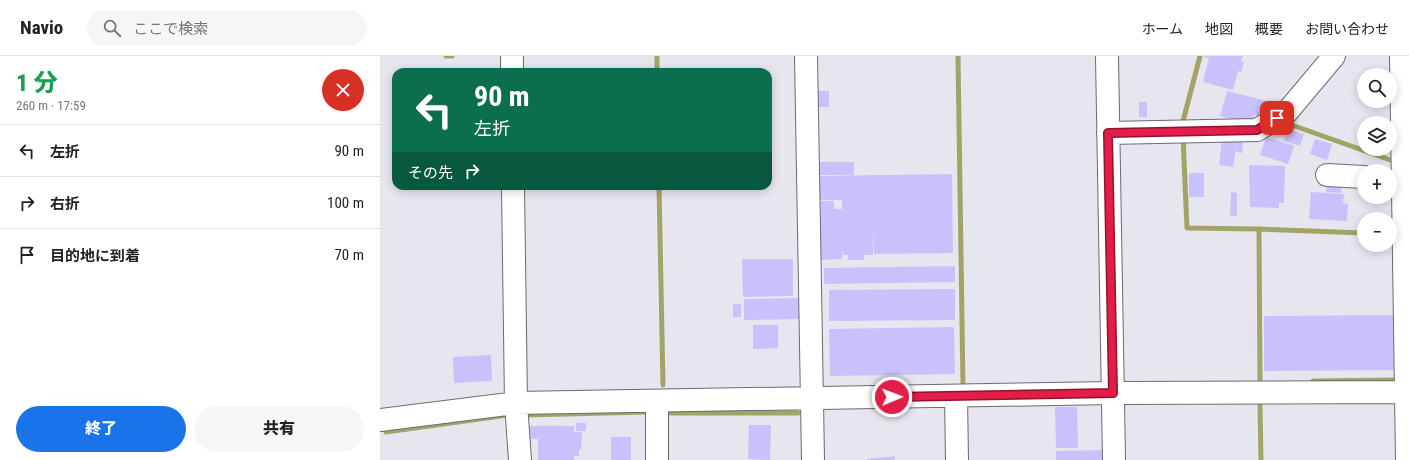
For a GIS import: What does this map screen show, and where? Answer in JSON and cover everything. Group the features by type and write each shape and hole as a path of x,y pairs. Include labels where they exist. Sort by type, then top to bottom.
{"street":[{"path":"512,56 512,68"},
{"path":"806,56 813,460"},
{"path":"1107,56 1114,460"},
{"path":"1108,133 1257,130 1287,112 1334,56"},
{"path":"1401,56 1397,180 1407,392 1407,460"},
{"path":"1328,175 1357,177"},
{"path":"513,190 516,402 520,460"},
{"path":"380,420 516,402 1113,393 1407,392"},
{"path":"956,396 957,460"},
{"path":"657,401 658,460"}],"building":[{"path":"1202,56 1243,56 1241,61 1244,62 1241,72 1238,71 1233,90 1203,82 1209,58"},
{"path":"818,91 829,91 829,107 818,107"},
{"path":"1227,91 1275,103 1272,114 1266,118 1254,115 1252,124 1220,116"},
{"path":"1139,102 1147,102 1147,117 1139,117"},
{"path":"1288,129 1304,134 1300,146 1284,141"},
{"path":"1266,137 1294,146 1288,164 1260,155"},
{"path":"1222,139 1237,141 1233,167 1219,165"},
{"path":"1315,139 1332,144 1327,160 1310,154"},
{"path":"1237,141 1243,142 1242,153 1236,152"},
{"path":"818,162 854,162 854,175 819,175"},
{"path":"1249,165 1285,166 1284,203 1279,203 1279,208 1250,207"},
{"path":"1189,173 1204,173 1204,197 1189,197"},
{"path":"952,174 953,253 874,254 873,228 873,255 864,255 864,260 848,260 848,255 843,255 842,248 842,259 820,260 821,201 834,201 834,209 842,209 842,200 820,200 819,176"},
{"path":"1327,185 1342,186 1341,193 1326,192"},
{"path":"1231,192 1237,193 1237,216 1230,216"},
{"path":"1311,192 1344,194 1343,203 1348,204 1347,221 1309,219"},
{"path":"742,259 793,259 793,296 743,297"},
{"path":"955,266 955,282 824,284 824,268"},
{"path":"955,289 955,320 829,321 829,290"},
{"path":"800,298 800,319 744,320 744,299"},
{"path":"733,304 741,304 741,317 733,317"},
{"path":"1397,315 1398,370 1264,371 1264,316"},
{"path":"753,325 778,325 778,348 753,349"},
{"path":"954,327 955,374 830,376 829,329"},
{"path":"491,355 492,381 454,383 453,357"},
{"path":"1055,407 1077,407 1078,448 1056,448"},
{"path":"576,423 586,423 586,431 576,431"},
{"path":"749,425 771,425 770,460 748,459"},
{"path":"528,426 574,426 574,432 582,432 579,456 574,456 574,460 538,460 538,439 528,439"},
{"path":"611,437 631,437 631,460 611,460"},
{"path":"1102,450 1102,460 1056,460 1056,451"},
{"path":"895,456 895,460 867,460 867,459"}],"waterway":[{"path":"446,56 452,56"},
{"path":"657,56 657,68"},
{"path":"958,56 963,386"},
{"path":"1182,125 1200,56"},
{"path":"1289,124 1396,162 1396,164"},
{"path":"1183,137 1187,228 1259,229 1260,382"},
{"path":"659,190 663,385"},
{"path":"1259,229 1357,233"},
{"path":"1313,381 1398,380"},
{"path":"1260,405 1261,460"},
{"path":"525,415 646,412"},
{"path":"666,413 798,413"},
{"path":"386,432 508,415"}],"route":[{"path":"892,397 1113,393 1108,133 1257,130 1277,118"}]}
